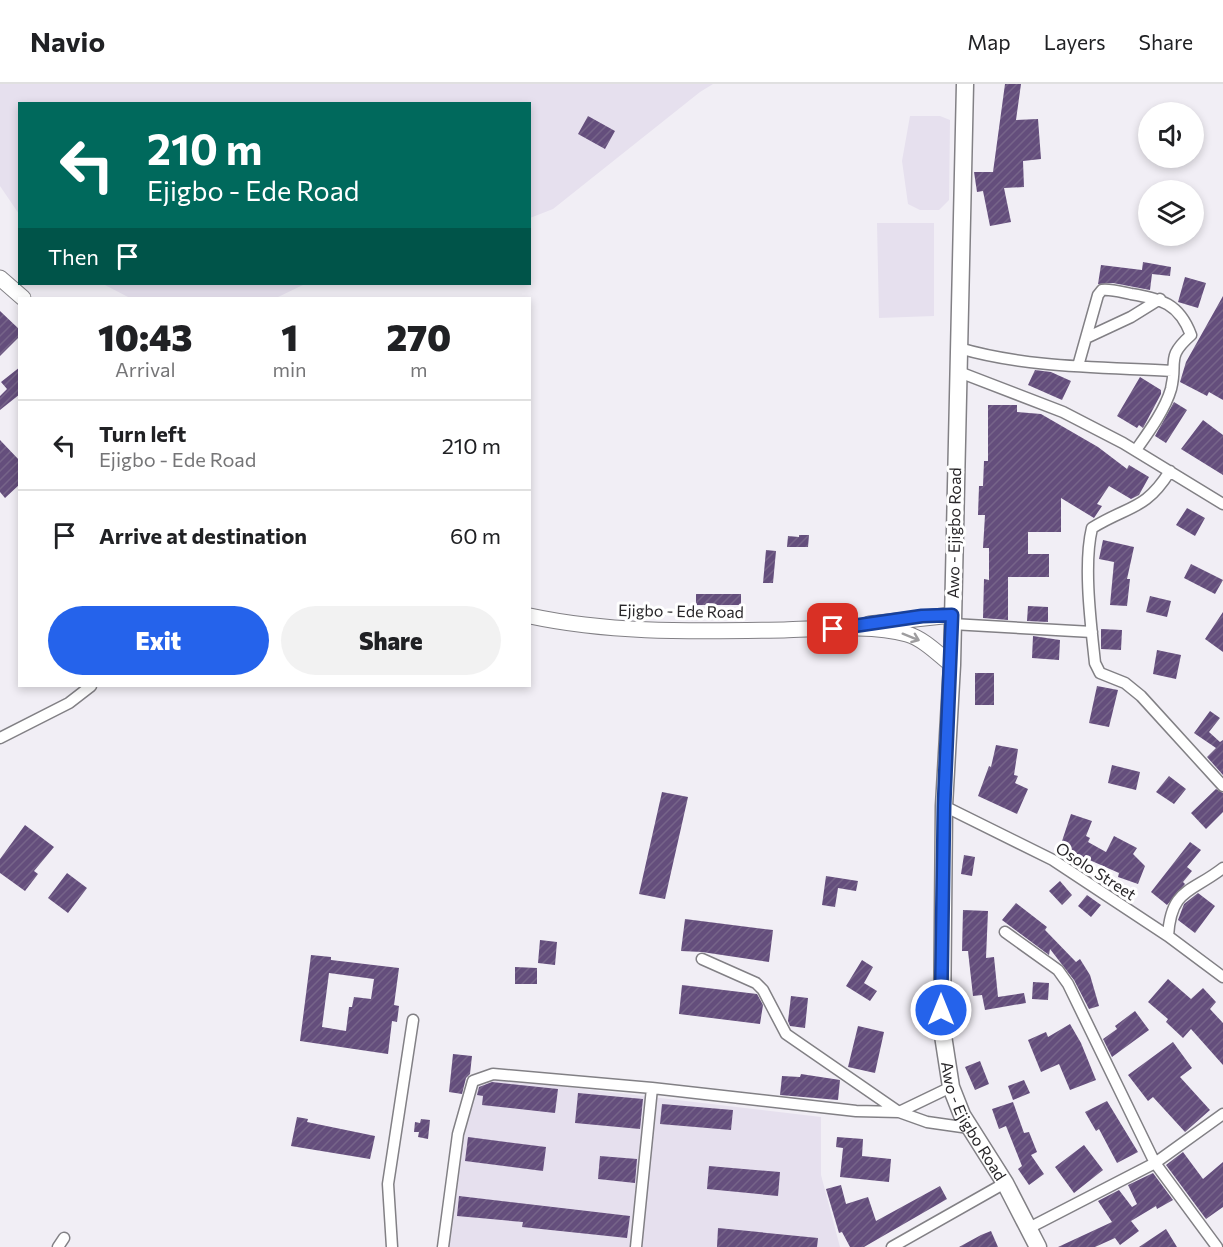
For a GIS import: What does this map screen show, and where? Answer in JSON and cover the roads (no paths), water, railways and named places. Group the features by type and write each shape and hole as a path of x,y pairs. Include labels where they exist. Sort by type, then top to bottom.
{"main road":[{"name":"Awo - Ejigbo Road","path":"965,84 952,665 944,806 942,1029 951,1087 969,1128 1005,1184 1038,1247"},
{"path":"0,278 22,297"},
{"name":"Ejigbo - Ede Road","path":"531,616 615,629 656,632 833,629 906,633 925,643 952,665"},
{"name":"Ejigbo - Ede Road","path":"833,629 922,616 952,620"}],"street":[{"path":"1078,366 1098,295 1102,290 1160,299 1174,307 1186,321 1191,334 1178,346 1172,359 1171,389 1136,450"},
{"path":"1086,338 1131,317 1160,299"},
{"path":"959,348 988,356 1078,366 1172,371"},
{"path":"958,372 1063,412 1136,450 1223,504"},
{"path":"1170,471 1156,493 1136,508 1109,518 1092,528 1089,543 1095,663 1100,673 1125,683 1141,696 1223,786"},
{"path":"952,620 1092,632"},
{"path":"0,738 69,703 90,687"},
{"name":"Osolo Street","path":"944,806 1053,860 1168,936 1223,977"},
{"path":"1168,936 1169,914 1180,898 1194,884 1223,868"},
{"path":"1005,932 1058,970 1068,984 1155,1163 1217,1247"},
{"path":"702,959 756,983 763,990 786,1034 899,1112 927,1122 969,1128"},
{"path":"392,1247 388,1184 413,1020"},
{"path":"443,1247 458,1134 473,1081 492,1074 652,1088 846,1110 899,1112 951,1087"},
{"path":"636,1247 652,1088"},
{"path":"1027,1229 1155,1163 1223,1114"},
{"path":"892,1247 1005,1184"}]}
